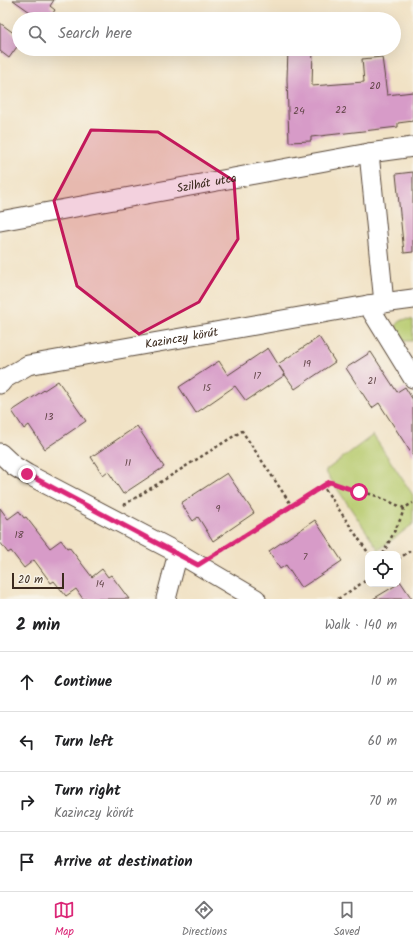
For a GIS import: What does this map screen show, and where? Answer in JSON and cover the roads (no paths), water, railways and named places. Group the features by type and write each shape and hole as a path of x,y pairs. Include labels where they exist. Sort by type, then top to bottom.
{"street":[{"name":"Szilhát utca","path":"0,221 369,153 413,147"},
{"path":"369,153 376,304 413,378"},
{"name":"Kazinczy körút","path":"0,384 8,370 28,365 376,304 413,299"},
{"path":"0,453 20,470 178,553 256,599"},
{"path":"166,599 178,553"}]}
